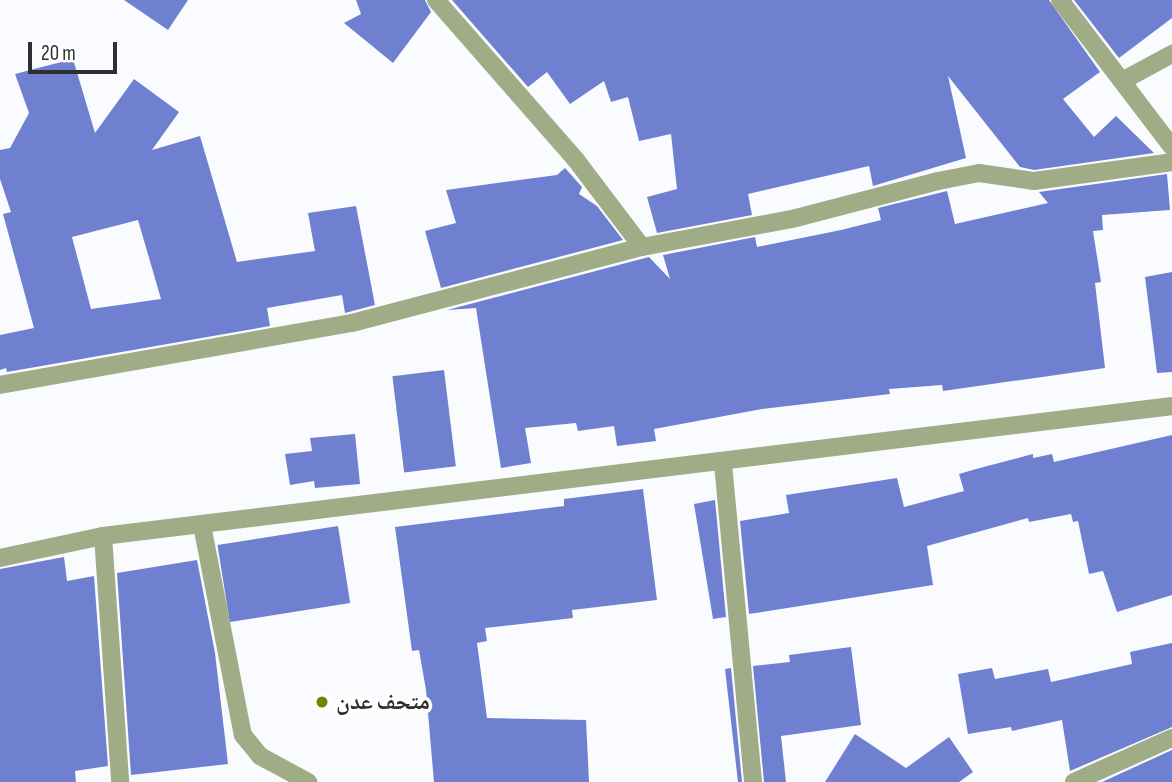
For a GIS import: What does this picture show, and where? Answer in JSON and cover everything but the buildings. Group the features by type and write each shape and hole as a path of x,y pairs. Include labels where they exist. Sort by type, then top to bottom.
{"street":[{"path":"436,0 576,160 642,247"},
{"path":"1060,0 1172,147"},
{"path":"1122,81 1172,54"},
{"path":"0,385 352,323 642,247 792,219 979,173 1034,181 1172,162"},
{"path":"0,558 103,536 723,464 1172,406"},
{"path":"723,464 753,782"},
{"path":"202,525 243,735 260,756 308,782"},
{"path":"103,536 120,782"},
{"path":"1074,782 1172,738"}],"place":[{"name":"متحف عدن","path":"322,702"}]}
